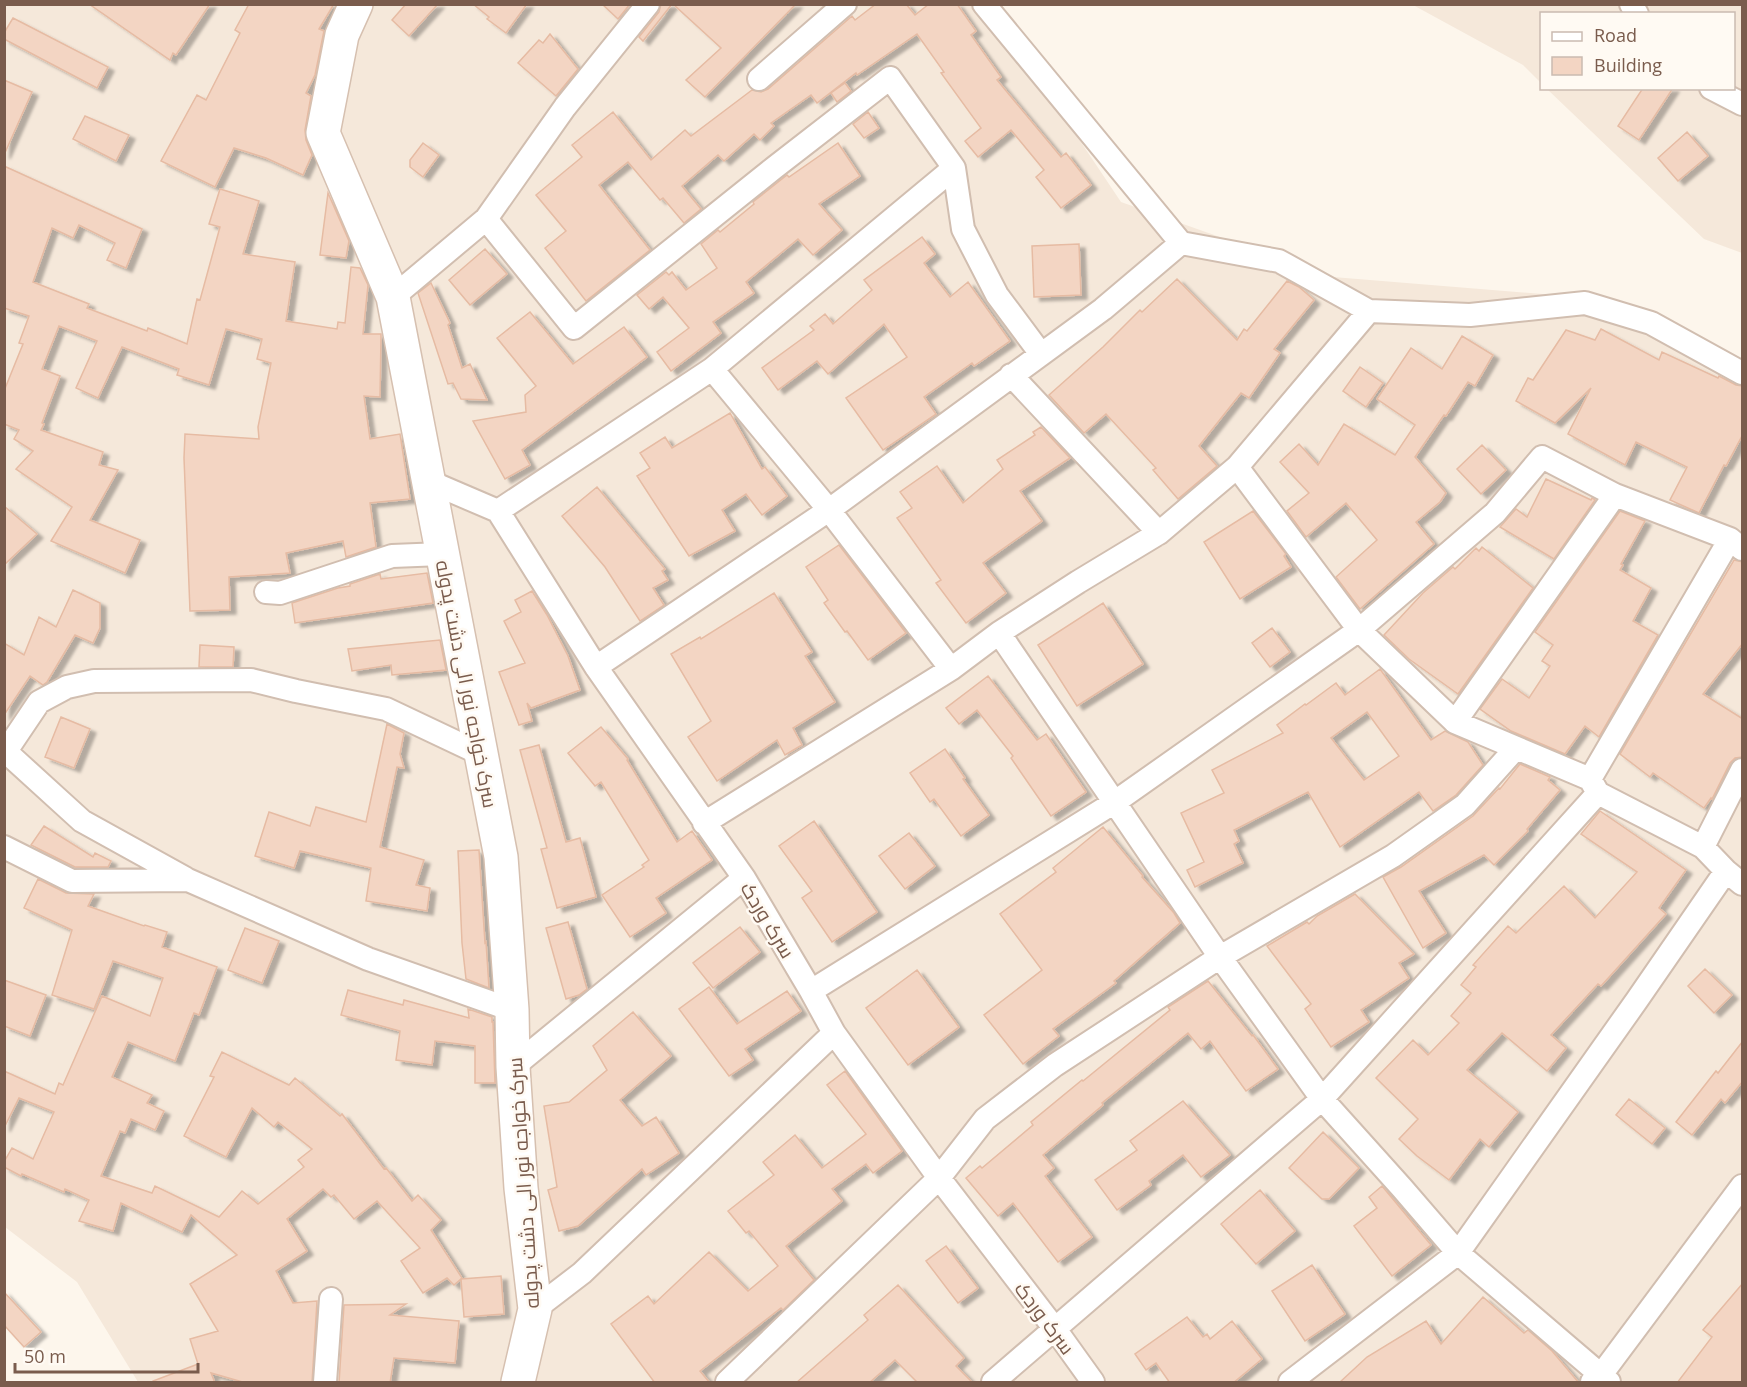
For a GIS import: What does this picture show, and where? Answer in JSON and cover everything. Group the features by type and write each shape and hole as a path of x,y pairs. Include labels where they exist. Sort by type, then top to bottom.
{"main road":[{"name":"سرک خواجه نور الی دشت پدوله","path":"356,4 342,35 323,133 393,297 501,857 521,1188 535,1309 518,1383"}],"street":[{"path":"393,297 486,219 565,107 648,4"},
{"path":"759,79 845,4"},
{"path":"984,4 1181,243 1279,261 1368,311 1470,315 1585,303 1651,323 1743,372"},
{"path":"486,219 574,328 890,78 954,168 963,229 997,295 1041,354"},
{"path":"1715,90 1743,104"},
{"path":"428,481 498,512 712,369 954,168"},
{"path":"596,667 829,510 1103,309 1181,243"},
{"path":"704,824 951,669 999,633 1159,533 1237,467 1368,311"},
{"path":"712,369 829,510 951,669"},
{"path":"1011,375 1159,533"},
{"path":"811,991 1115,802 1359,630 1495,513 1542,457 1615,495 1736,544 1594,786 1322,1099 993,1383"},
{"path":"1237,467 1359,630 1455,722 1516,748 1594,786 1703,848 1734,878 1637,1000 1458,1253 1290,1383"},
{"path":"1455,722 1615,495"},
{"name":"سرک وردک","path":"498,512 596,667 744,878 834,1033 939,1178 1055,1329 1092,1383"},
{"path":"266,592 280,592 392,556 442,554"},
{"path":"999,633 1220,957 1322,1099 1458,1253 1601,1380 1743,1186"},
{"path":"481,754 386,709 251,680 93,681 67,687 39,702 5,750 82,820 188,880 368,959 512,1011"},
{"path":"727,1383 939,1178 985,1119 1055,1065 1220,957 1393,856 1465,805 1516,748"},
{"path":"1703,848 1743,770"},
{"path":"4,846 72,881 188,880"},
{"path":"513,1067 744,878"},
{"path":"535,1309 582,1273 834,1033"},
{"path":"325,1383 331,1299"}],"shaded area":[{"path":"4,5 989,5 1121,202 1333,277 1617,300 1700,337 1742,366 1742,1382 138,1382 77,1282 5,1227"},
{"path":"1413,5 1742,5 1742,253 1704,239 1548,90 1735,90 1735,12 1540,12 1540,82 1523,65"}],"building":[{"path":"89,4 210,4 176,55 173,53 170,60"},
{"path":"249,4 334,4 319,29 324,31 315,75 306,93 311,96 305,130 312,155 303,175 266,158 234,148 215,187 161,161 197,95 206,100 240,33 235,30"},
{"path":"406,4 438,4 409,36 392,20"},
{"path":"473,4 527,4 506,33 487,19 489,17"},
{"path":"602,4 630,4 618,19"},
{"path":"661,4 672,4 643,41 639,37 659,12"},
{"path":"673,4 796,4 705,97 686,80 721,48"},
{"path":"876,4 906,4 915,15 929,4 957,4 976,31 971,35 1001,77 997,80 1061,157 1066,153 1091,185 1061,208 1036,177 1044,170 1011,130 978,157 965,141 981,128 941,73 944,72 917,34 857,75 856,73 817,103 811,95 771,123 774,126 760,140 754,134 724,161 718,155 682,186 701,209 684,223 663,198 660,200 628,162 599,185 650,250 586,301 545,248 566,231 536,195 582,157 572,145 613,112 651,160 685,130 691,136 752,90 761,92 768,89 852,16 855,20"},
{"path":"13,18 108,67 97,88 4,39 4,33"},
{"path":"550,34 578,69 556,96 518,63 539,40 543,43"},
{"path":"4,80 32,92 4,155"},
{"path":"845,83 851,91 837,102 831,93"},
{"path":"1642,90 1672,90 1639,140 1618,126"},
{"path":"868,112 879,128 864,138 853,124"},
{"path":"85,116 129,135 116,161 73,139"},
{"path":"1687,132 1708,156 1678,181 1658,158"},
{"path":"423,143 439,155 423,177 410,167 410,160"},
{"path":"838,143 860,176 819,204 842,230 813,255 798,239 746,282 754,293 713,322 721,333 671,371 657,352 689,328 663,297 649,309 637,295 666,272 669,275 672,272 686,290 717,268 701,244 718,230 720,232 787,175 789,177"},
{"path":"4,166 142,229 126,268 107,260 115,243 79,225 73,238 52,228 33,282 89,304 87,308 147,331 148,328 187,344 197,299 200,300 220,227 209,224 220,189 259,201 243,254 295,262 286,321 337,329 338,322 345,323 351,267 360,268 368,285 363,334 381,334 380,397 364,396 370,439 400,434 410,499 370,503 376,547 346,557 343,541 286,553 290,573 229,577 230,610 190,611 185,434 259,439 258,427 271,363 257,359 262,339 226,329 209,385 177,375 179,369 122,347 98,398 76,388 97,341 59,326 42,369 60,376 41,430 103,452 99,465 118,470 90,520 140,540 125,573 51,541 72,507 16,469 33,451 14,439 19,430 4,424 4,391 23,344 19,343 29,316 4,308"},
{"path":"328,193 349,241 346,258 320,255"},
{"path":"922,237 935,254 924,263 950,297 968,282 1010,341 974,366 972,363 924,397 936,414 883,450 846,398 907,357 884,324 828,374 817,361 778,390 762,368 814,330 810,326 825,314 833,324 872,290 864,280"},
{"path":"1079,244 1081,295 1034,297 1032,246"},
{"path":"485,249 507,274 470,305 449,280"},
{"path":"1177,279 1237,340 1244,329 1247,331 1287,281 1299,287 1314,300 1274,349 1280,353 1249,398 1241,393 1199,446 1217,466 1178,499 1153,470 1156,468 1106,414 1084,433 1049,395 1140,310 1142,312"},
{"path":"431,283 450,323 448,325 462,368 470,364 487,400 461,399 453,383 448,384 418,293"},
{"path":"530,312 573,364 624,327 647,357 522,450 530,465 505,479 473,421 526,412 525,395 536,386 497,338"},
{"path":"1601,329 1659,360 1662,352 1718,378 1719,376 1743,386 1743,434 1699,513 1670,500 1687,467 1636,442 1625,465 1568,434 1591,388 1555,423 1516,401 1528,378 1533,380 1566,330 1595,340"},
{"path":"1462,336 1493,355 1475,386 1468,382 1415,457 1446,493 1440,502 1416,522 1434,544 1360,609 1336,577 1377,540 1346,503 1306,537 1287,511 1309,493 1280,462 1299,444 1318,465 1344,424 1395,455 1415,425 1377,399 1411,348 1442,369"},
{"path":"1360,367 1383,383 1366,407 1343,391"},
{"path":"730,413 762,469 765,467 787,496 762,515 746,494 722,510 735,531 689,556 637,476 650,468 640,453 665,437 672,448"},
{"path":"1041,427 1070,458 1020,491 1042,521 983,563 1006,593 966,623 936,583 941,580 897,518 912,508 900,492 937,466 963,503 1003,469 997,460 1035,435 1033,432"},
{"path":"1482,445 1506,470 1481,494 1457,469"},
{"path":"1546,479 1595,500 1554,559 1500,527 1516,509 1527,517"},
{"path":"597,487 665,569 662,571 668,580 653,588 664,605 640,621 605,567 562,516"},
{"path":"4,506 37,534 4,565"},
{"path":"1253,511 1286,554 1284,556 1291,567 1240,599 1204,542"},
{"path":"1620,511 1645,521 1621,564 1623,565 1620,570 1651,588 1633,621 1658,635 1599,737 1585,726 1565,754 1511,731 1480,709 1502,679 1529,698 1550,666 1542,661 1553,645 1535,632"},
{"path":"839,545 906,633 868,660 824,603 828,600 806,567"},
{"path":"1482,547 1533,588 1458,694 1409,659 1384,635 1423,593 1453,567 1455,569 1476,548 1479,551"},
{"path":"1734,560 1743,562 1743,643 1703,694 1743,719 1743,757 1735,758 1730,763 1712,799 1704,808 1653,773 1650,777 1620,754"},
{"path":"427,573 433,603 295,623 292,603 350,586 350,584 380,574 381,579"},
{"path":"73,590 100,603 100,628 93,643 75,635 47,682 43,685 30,676 4,715 4,643 24,655 39,617 56,627"},
{"path":"532,591 568,656 580,690 531,708 527,703 532,721 519,725 499,672 525,663 504,621 521,612 515,600"},
{"path":"774,593 812,652 805,656 835,702 793,728 802,745 785,755 777,740 717,781 688,737 711,721 671,654 700,637 701,639"},
{"path":"1103,603 1143,664 1077,706 1038,645"},
{"path":"1272,628 1290,652 1270,667 1252,643"},
{"path":"440,640 446,670 392,675 391,665 352,671 348,649"},
{"path":"200,645 234,647 233,667 199,667"},
{"path":"1380,669 1431,740 1445,731 1468,742 1483,765 1456,795 1433,811 1419,792 1340,847 1308,792 1234,830 1239,841 1234,844 1243,863 1195,887 1187,870 1204,862 1181,813 1224,793 1212,770 1283,733 1277,725 1336,683 1345,695","holes":["1367,712 1399,756 1364,780 1331,738"]},
{"path":"988,676 1037,740 1046,734 1086,792 1051,816 1011,758 1013,756 977,710 959,724 946,708"},
{"path":"61,717 90,729 74,768 45,757"},
{"path":"387,724 404,733 400,754 404,768 397,767 380,847 424,860 416,885 430,888 427,911 366,901 371,868 300,851 294,868 255,856 269,812 310,826 316,807 366,822"},
{"path":"601,727 628,759 677,842 692,831 712,860 656,898 666,913 630,937 602,895 644,867 642,865 649,860 601,782 595,786 568,753"},
{"path":"539,745 566,842 580,838 596,897 557,908 541,849 547,848 520,750"},
{"path":"945,749 989,815 961,836 934,799 930,802 910,773"},
{"path":"1520,764 1550,777 1548,780 1560,790 1527,829 1528,831 1494,865 1484,855 1419,891 1446,933 1423,948 1383,877 1401,867 1473,816 1500,789"},
{"path":"1600,811 1686,870 1659,908 1666,914 1601,986 1598,984 1551,1035 1566,1048 1547,1071 1502,1033 1467,1070 1518,1112 1489,1147 1480,1139 1449,1180 1399,1139 1418,1119 1376,1078 1413,1040 1428,1055 1459,1023 1451,1016 1471,993 1461,985 1476,967 1473,965 1508,926 1516,933 1564,886 1595,918 1637,872 1581,834"},
{"path":"814,821 877,912 832,942 802,898 812,891 779,846"},
{"path":"44,826 93,857 95,853 111,861 108,867 75,867 31,845"},
{"path":"1103,827 1180,923 1114,981 1116,983 1053,1029 1059,1036 1023,1064 984,1015 1042,970 1000,914 1056,872 1053,868"},
{"path":"909,833 935,866 905,889 879,856"},
{"path":"479,850 489,988 466,979 462,943 458,851"},
{"path":"38,879 66,893 94,894 88,906 167,932 162,947 217,967 199,1015 194,1013 175,1061 128,1042 112,1077 152,1095 147,1103 164,1111 155,1130 131,1119 125,1133 120,1131 101,1176 152,1193 155,1186 219,1217 242,1191 258,1204 304,1167 298,1160 312,1149 278,1122 274,1127 252,1108 226,1157 184,1136 214,1077 210,1076 222,1052 289,1085 295,1078 340,1116 342,1114 412,1201 418,1195 441,1220 431,1230 462,1278 454,1285 447,1278 423,1293 401,1261 420,1248 377,1201 354,1219 334,1195 331,1197 323,1189 287,1219 307,1251 276,1271 293,1303 317,1301 312,1383 246,1383 211,1373 215,1383 153,1383 153,1381 198,1364 190,1339 218,1331 190,1284 237,1255 191,1215 182,1232 121,1203 113,1231 79,1221 89,1200 65,1189 64,1192 22,1174 21,1176 4,1167 4,1162 12,1148 33,1159 54,1112 19,1098 4,1128 4,1071 55,1094 59,1083 63,1085 102,996 150,1016 163,978 113,961 94,1009 52,995 72,930 24,908"},
{"path":"1355,894 1414,954 1399,963 1409,978 1361,1010 1369,1022 1331,1047 1305,1009 1311,1004 1267,946 1307,922 1309,924 1317,916"},
{"path":"568,922 587,989 579,995 566,999 546,928"},
{"path":"740,927 760,952 713,988 693,963"},
{"path":"245,928 279,941 262,983 228,970"},
{"path":"1705,969 1732,995 1714,1013 1688,986"},
{"path":"917,970 959,1027 908,1065 866,1008"},
{"path":"4,980 46,995 30,1036 4,1026"},
{"path":"1208,981 1278,1069 1246,1091 1210,1041 1201,1049 1188,1033 1102,1103 1103,1105 1043,1155 1054,1168 1045,1176 1092,1237 1058,1262 1013,1203 998,1216 966,1178 980,1166 982,1168 1033,1125 1031,1122 1170,1010 1168,1007"},
{"path":"709,987 737,1024 787,991 801,1011 745,1049 753,1060 729,1076 679,1009"},
{"path":"348,990 403,1005 404,1000 469,1018 468,1009 492,1017 495,1083 475,1083 475,1046 435,1041 432,1065 396,1060 400,1031 341,1015"},
{"path":"633,1012 671,1056 620,1100 642,1126 656,1117 679,1153 646,1175 642,1169 578,1226 559,1231 548,1190 557,1187 544,1106 569,1102 607,1070 593,1046"},
{"path":"1743,1041 1743,1081 1725,1103 1721,1099 1692,1135 1676,1122"},
{"path":"845,1071 902,1151 873,1173 866,1164 832,1189 842,1201 786,1246 814,1280 783,1310 781,1308 700,1371 710,1383 655,1383 611,1324 648,1296 654,1304 709,1252 748,1291 778,1266 749,1231 746,1233 728,1211 774,1175 763,1162 795,1135 822,1168 866,1134 827,1085"},
{"path":"1629,1099 1665,1128 1652,1144 1616,1115"},
{"path":"1183,1101 1230,1155 1201,1177 1183,1155 1149,1181 1151,1185 1117,1210 1095,1180 1137,1150 1130,1141"},
{"path":"1323,1132 1359,1168 1329,1199 1322,1199 1289,1168"},
{"path":"1382,1186 1431,1245 1392,1276 1354,1226 1377,1208 1369,1197"},
{"path":"1260,1190 1295,1231 1256,1264 1221,1224"},
{"path":"946,1246 978,1288 958,1303 926,1261"},
{"path":"1312,1265 1345,1314 1305,1341 1272,1291"},
{"path":"501,1276 504,1314 464,1317 461,1279"},
{"path":"1743,1283 1743,1383 1677,1383 1712,1337 1703,1330"},
{"path":"898,1285 964,1358 956,1366 973,1383 918,1383 895,1360 869,1383 796,1383 868,1320 864,1315"},
{"path":"4,1292 41,1332 24,1347 4,1325"},
{"path":"1483,1297 1524,1333 1528,1330 1552,1351 1579,1383 1339,1383 1367,1357 1426,1321 1441,1344"},
{"path":"406,1304 390,1315 459,1321 455,1363 394,1358 390,1383 339,1383 344,1305"},
{"path":"1187,1317 1203,1337 1207,1334 1210,1339 1232,1321 1262,1359 1233,1383 1170,1383 1156,1363 1146,1370 1135,1354"}]}
